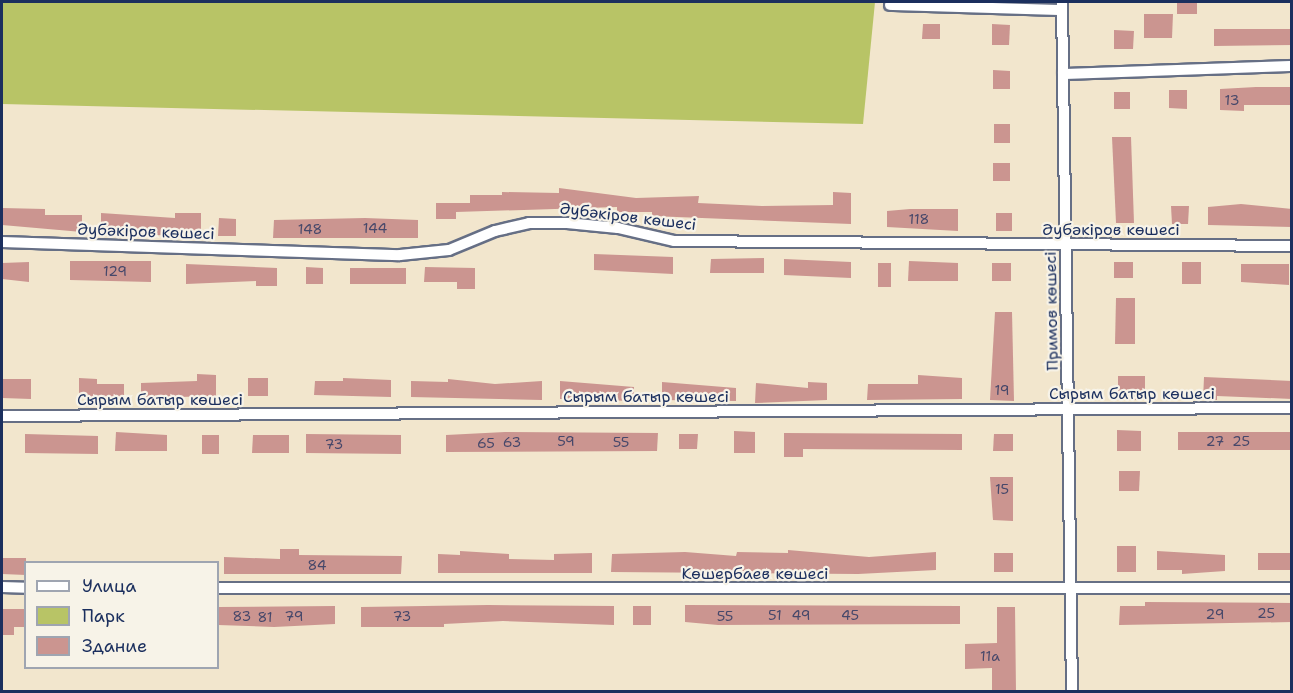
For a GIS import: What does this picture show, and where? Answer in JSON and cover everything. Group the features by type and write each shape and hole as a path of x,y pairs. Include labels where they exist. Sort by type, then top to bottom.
{"street":[{"path":"890,5 1062,6"},
{"name":"Примов көшесі","path":"1062,6 1072,692"},
{"path":"1063,74 1292,66"},
{"name":"Әубәкіров көшесі","path":"2,242 400,255 449,250 495,231 529,223 567,223 618,228 674,241 1292,246"},
{"name":"Сырым батыр көшесі","path":"2,416 1292,408"},
{"path":"2,587 24,588"},
{"name":"Көшербаев көшесі","path":"219,588 1071,590 1292,588"}],"green space":[{"path":"2,2 875,2 863,124 2,104"}],"building":[{"path":"1177,2 1197,2 1197,14 1177,14"},
{"path":"1144,14 1173,14 1172,38 1144,38"},
{"path":"923,24 940,24 940,39 922,39"},
{"path":"992,24 1010,25 1009,45 992,45"},
{"path":"1214,29 1292,29 1292,45 1214,46"},
{"path":"1114,30 1134,31 1133,49 1114,49"},
{"path":"993,70 1010,71 1010,89 993,89"},
{"path":"1292,87 1292,105 1244,105 1244,111 1220,110 1220,89"},
{"path":"1169,90 1187,90 1187,109 1169,108"},
{"path":"1114,92 1130,92 1130,109 1114,109"},
{"path":"994,124 1010,124 1010,143 994,143"},
{"path":"1112,137 1131,137 1134,223 1116,223"},
{"path":"993,163 1010,163 1010,181 993,181"},
{"path":"559,188 636,198 699,196 698,203 762,206 833,205 833,192 851,193 851,224 652,216 652,212 617,212 617,207 456,212 456,219 436,219 436,203 470,203 470,195 502,195 502,192 559,193"},
{"path":"1241,204 1292,209 1292,227 1208,225 1208,207"},
{"path":"1171,206 1189,206 1188,224 1172,224"},
{"path":"2,208 45,209 45,215 82,215 82,232 2,225"},
{"path":"958,209 958,231 887,227 887,211"},
{"path":"101,213 175,218 175,213 201,213 201,236 101,234"},
{"path":"996,213 1012,213 1012,231 996,231"},
{"path":"219,218 236,219 236,236 218,236"},
{"path":"365,218 418,220 418,238 273,238 274,220"},
{"path":"594,254 673,257 673,274 594,270"},
{"path":"764,258 764,273 710,273 711,259"},
{"path":"784,259 851,262 851,278 784,275"},
{"path":"70,261 151,261 151,282 70,280"},
{"path":"909,261 958,263 958,281 908,281"},
{"path":"29,262 29,282 2,279 2,263"},
{"path":"1114,262 1133,262 1133,278 1114,278"},
{"path":"1182,262 1201,262 1201,284 1182,284"},
{"path":"878,263 891,263 891,287 878,287"},
{"path":"992,263 1011,263 1011,281 992,281"},
{"path":"186,264 277,268 277,286 256,286 256,281 186,284"},
{"path":"1241,264 1289,264 1289,285 1241,282"},
{"path":"306,267 323,268 323,284 306,284"},
{"path":"425,267 475,268 475,289 457,289 457,282 424,282"},
{"path":"350,268 406,268 406,284 350,284"},
{"path":"1116,298 1135,298 1135,344 1115,344"},
{"path":"995,312 1012,312 1014,401 990,400"},
{"path":"197,374 216,375 216,396 141,398 141,383 197,381"},
{"path":"918,375 962,378 962,399 867,400 868,384 918,384"},
{"path":"1118,376 1145,376 1145,400 1118,400"},
{"path":"1204,377 1292,381 1292,399 1217,396 1217,400 1203,400"},
{"path":"79,378 97,379 97,384 124,384 124,400 79,397"},
{"path":"248,378 268,378 268,396 248,396"},
{"path":"343,378 391,380 391,397 314,395 315,381 343,381"},
{"path":"2,379 31,379 31,399 2,398"},
{"path":"448,379 495,384 542,381 542,400 411,397 411,381 448,382"},
{"path":"560,381 634,387 634,401 560,399"},
{"path":"662,382 736,388 736,401 662,400"},
{"path":"808,382 827,383 827,400 755,403 756,383 808,388"},
{"path":"1117,430 1141,431 1141,451 1117,451"},
{"path":"734,431 755,432 755,453 734,453"},
{"path":"116,432 167,435 167,451 115,451"},
{"path":"505,432 658,433 657,451 446,452 446,435"},
{"path":"1178,432 1292,432 1292,450 1178,450"},
{"path":"784,433 962,434 962,450 803,449 803,457 784,457"},
{"path":"25,434 98,436 98,454 25,453"},
{"path":"306,434 401,435 401,454 306,453"},
{"path":"679,434 698,434 697,449 679,449"},
{"path":"994,434 1013,434 1013,451 993,451"},
{"path":"202,435 219,435 219,454 202,454"},
{"path":"253,435 289,435 289,453 252,453"},
{"path":"1119,471 1140,471 1139,491 1119,491"},
{"path":"990,477 1013,477 1013,521 993,520"},
{"path":"1117,546 1136,546 1136,572 1117,572"},
{"path":"280,549 299,549 299,555 402,556 401,574 224,574 224,557 280,559"},
{"path":"788,550 869,557 936,552 936,570 858,574 611,572 612,554 685,552 736,556 737,552 788,553"},
{"path":"460,551 509,554 509,559 554,560 554,554 592,553 592,573 438,573 438,554 460,555"},
{"path":"1157,551 1225,555 1225,571 1182,574 1182,570 1157,570"},
{"path":"994,553 1013,553 1013,572 994,572"},
{"path":"1258,553 1292,553 1292,570 1258,570"},
{"path":"2,558 26,558 24,575 2,574"},
{"path":"1145,602 1292,603 1292,622 1119,625 1120,606 1145,606"},
{"path":"685,605 960,606 960,624 718,625 685,622"},
{"path":"335,606 335,624 274,627 219,625 219,607"},
{"path":"614,606 614,625 503,621 444,624 444,627 361,627 361,607"},
{"path":"633,606 651,606 651,625 633,625"},
{"path":"997,607 1015,607 1016,692 992,692 992,668 965,669 965,644 997,643"},
{"path":"2,609 24,609 24,627 14,627 14,635 2,635"}]}
